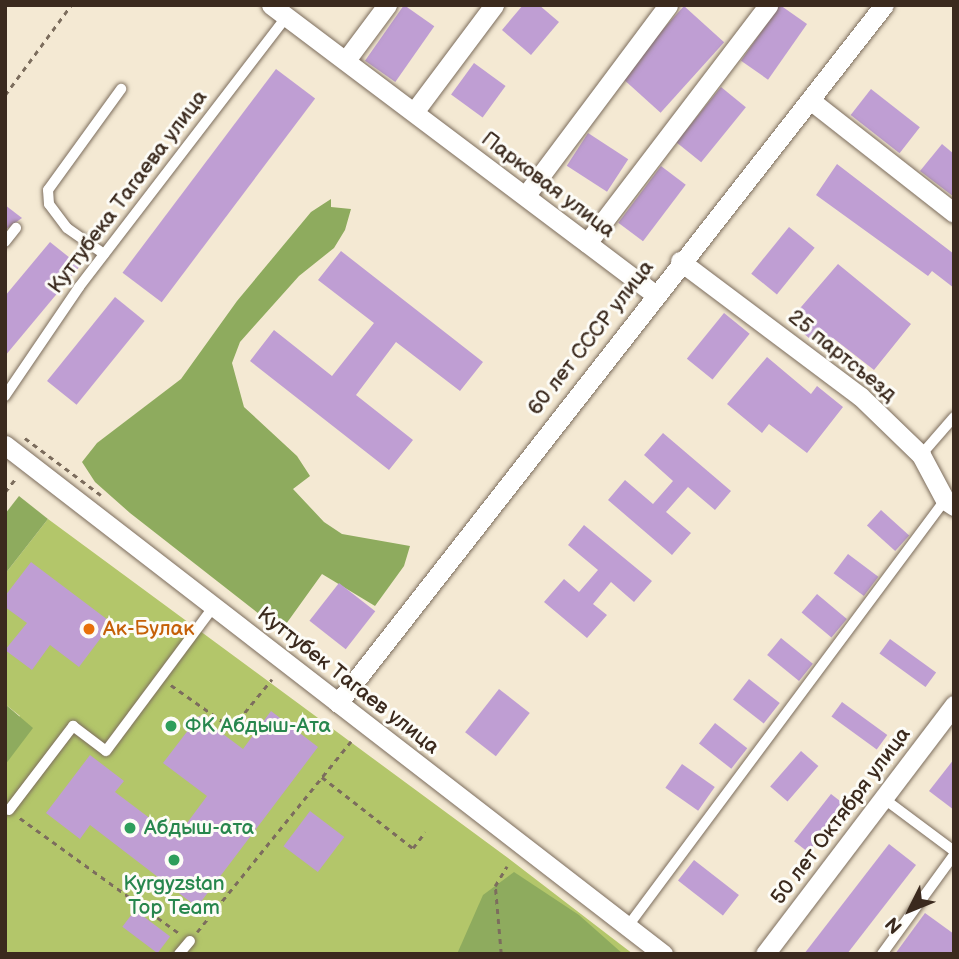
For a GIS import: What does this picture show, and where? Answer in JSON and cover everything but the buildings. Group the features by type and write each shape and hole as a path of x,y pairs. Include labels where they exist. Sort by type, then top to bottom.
{"street":[{"path":"346,60 387,5"},
{"path":"414,112 494,5"},
{"path":"526,195 668,5"},
{"path":"587,243 768,5"},
{"name":"60 лет СССР улица","path":"338,703 680,261 884,5"},
{"name":"Парковая улица","path":"276,8 655,294"},
{"path":"810,100 954,213"},
{"name":"25 партсъезд","path":"680,261 860,396 921,455 949,503"},
{"name":"Куттубек Тагаев улица","path":"5,444 663,954"},
{"name":"50 лет Октября улица","path":"765,954 954,705"}],"lane":[{"name":"Куттубека Тагаева улица","path":"5,396 276,8"},
{"path":"104,254 67,229 49,204 48,190 121,89"},
{"path":"5,242 16,228"},
{"path":"921,455 954,417"},
{"path":"628,926 949,503"},
{"path":"9,810 73,726 106,751 163,679 214,606"},
{"path":"882,954 954,853 883,798"},
{"path":"179,954 190,941"}],"path":[{"path":"5,95 71,5"},
{"path":"163,679 232,728 272,679"},
{"path":"9,810 190,941 351,741"},
{"path":"322,777 413,848 425,832"},
{"path":"501,954 495,886 507,866"}],"green space":[{"path":"331,199 331,207 351,209 345,230 334,248 299,276 240,342 232,363 244,407 297,456 310,476 293,489 324,522 342,534 410,546 404,566 375,606 322,574 281,631 130,513 95,482 82,462 97,443 181,379 237,301 311,212"},
{"path":"19,496 48,519 5,574 5,514"},
{"name":"ФК Абдыш-Ата","path":"48,519 508,858 633,954 5,954 5,736 20,716 5,704 5,574"},
{"path":"5,704 33,728 5,765"},
{"path":"514,872 579,915 623,954 457,954 483,895"}],"place":[{"name":"Ак-Булак","path":"89,629"},
{"name":"ФК Абдыш-Ата","path":"171,726"},
{"name":"Абдыш-ата","path":"130,828"},
{"name":"Kyrgyzstan Top Team","path":"174,860"}]}
